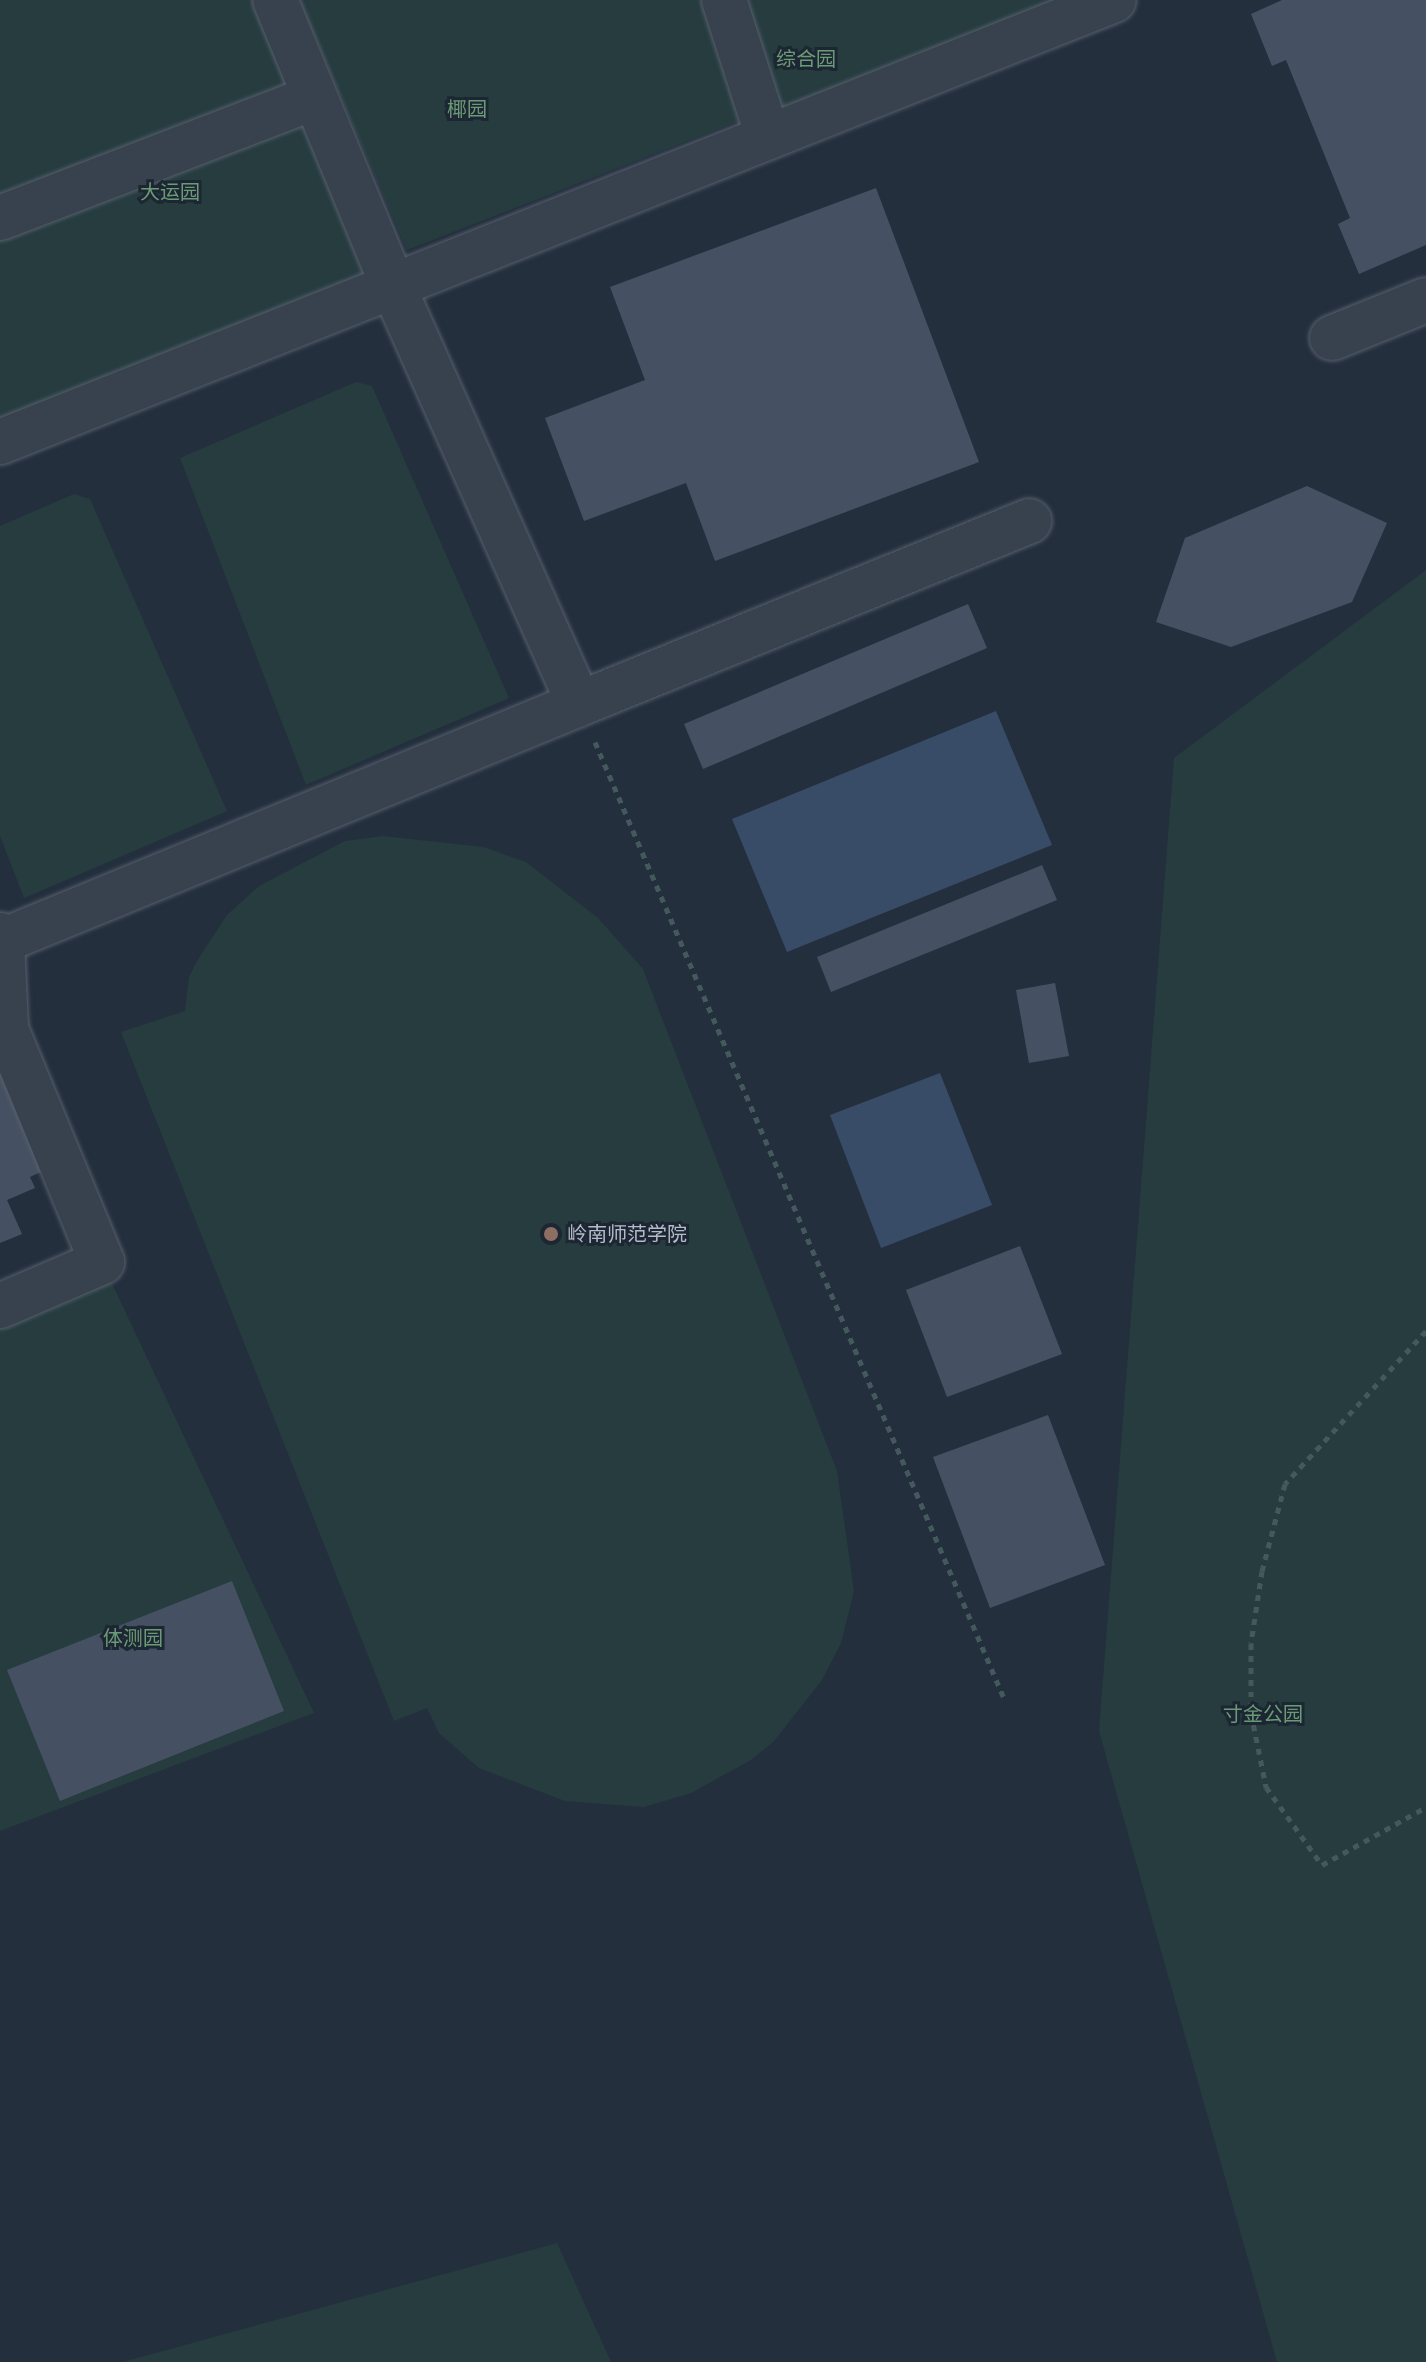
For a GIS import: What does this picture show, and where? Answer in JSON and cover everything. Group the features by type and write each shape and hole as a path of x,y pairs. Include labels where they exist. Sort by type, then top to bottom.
{"street":[{"path":"275,0 393,286 579,704"},
{"path":"275,0 393,286"},
{"path":"724,0 768,137"},
{"path":"0,442 1114,0"},
{"path":"0,218 315,97"},
{"path":"1332,338 1426,300"},
{"path":"0,1306 102,1262 6,1029 1,938 1029,521"}],"path":[{"path":"579,704 1004,1698"},
{"path":"1426,1331 1285,1484 1259,1585 1251,1643 1251,1713 1266,1787 1322,1865 1426,1807"}],"green space":[{"name":"大运园","path":"0,0 275,0 393,286 0,442"},
{"name":"椰园","path":"299,0 701,0 744,119 407,250"},
{"name":"综合园","path":"724,0 1114,0 768,137"},
{"path":"356,382 372,386 509,698 306,785 180,458"},
{"path":"74,494 90,499 227,811 24,898 0,836 0,526"},
{"name":"寸金公园","path":"1426,570 1426,2362 1277,2362 1099,1731 1174,758"},
{"path":"383,836 483,847 526,862 598,918 643,969 837,1471 854,1591 841,1643 822,1680 774,1741 751,1760 691,1793 644,1807 565,1801 479,1768 439,1733 427,1708 394,1721 121,1032 185,1011 189,977 197,961 227,915 259,886 345,841"},
{"name":"体测园","path":"102,1262 314,1713 0,1831 0,1306"},
{"path":"557,2243 611,2362 123,2362"}],"water":[{"path":"996,711 1052,845 787,952 732,819"},
{"path":"940,1073 992,1205 881,1248 830,1115"}],"building":[{"path":"1282,0 1426,0 1426,245 1359,274 1338,224 1350,218 1286,60 1272,66 1251,14"},
{"path":"876,188 979,462 715,561 686,483 584,521 545,418 645,380 610,287"},
{"path":"1307,486 1387,523 1352,602 1231,647 1156,622 1185,538"},
{"path":"968,604 987,648 703,769 684,724"},
{"path":"1042,865 1057,900 831,992 817,957"},
{"path":"1055,983 1069,1056 1029,1063 1016,990"},
{"path":"0,1072 43,1171 30,1177 35,1188 7,1200 22,1234 0,1243"},
{"path":"1020,1246 1062,1354 947,1397 906,1290"},
{"path":"1048,1415 1105,1565 990,1608 933,1457"},
{"path":"232,1581 284,1711 60,1801 7,1670"}],"place":[{"name":"岭南师范学院","path":"551,1234"}]}
